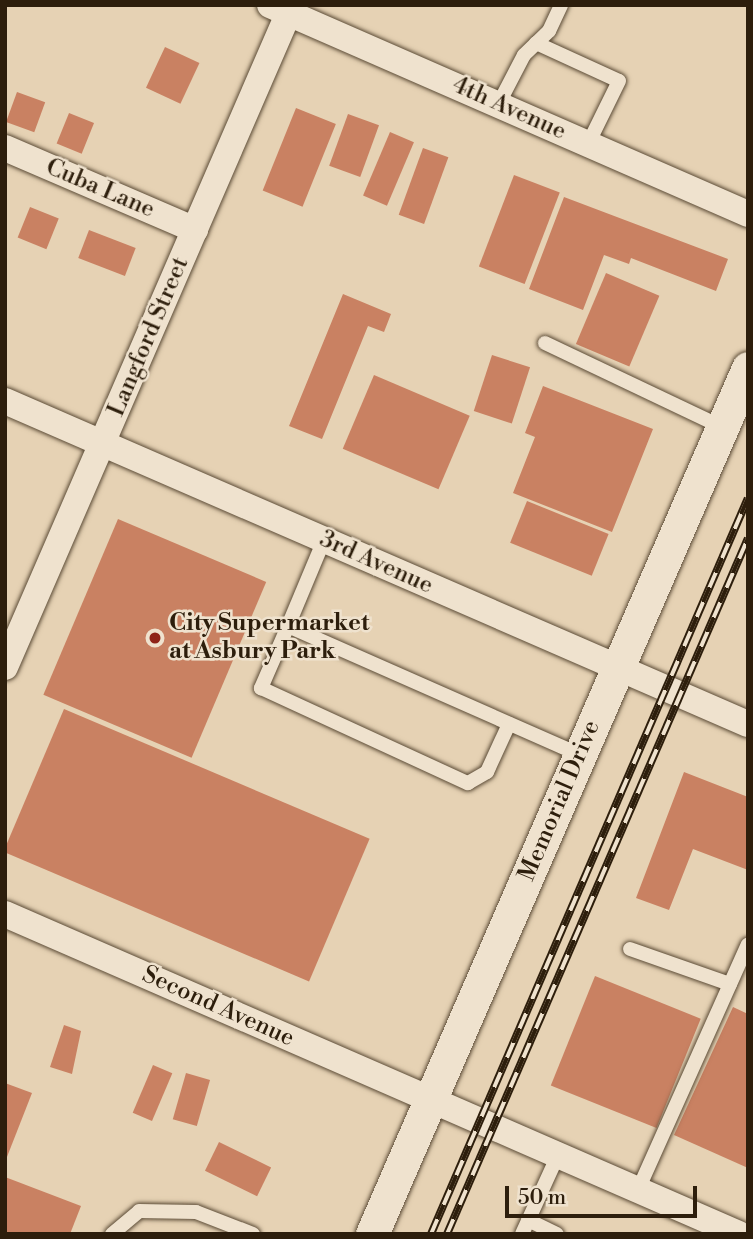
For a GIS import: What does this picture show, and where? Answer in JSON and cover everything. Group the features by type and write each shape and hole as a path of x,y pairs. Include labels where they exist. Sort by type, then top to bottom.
{"street":[{"name":"4th Avenue","path":"283,8 748,214"},
{"name":"Langford Street","path":"5,667 195,230 283,8"},
{"name":"Cuba Lane","path":"5,148 195,230"},
{"name":"Memorial Drive","path":"372,1234 748,369"},
{"name":"3rd Avenue","path":"5,401 748,724"},
{"name":"Second Avenue","path":"5,914 739,1234"}],"lane":[{"path":"498,105 524,55 549,32 561,5"},
{"path":"536,43 620,81 587,144"},
{"path":"545,343 722,427"},
{"path":"324,540 261,688 468,783 487,772 509,724"},
{"path":"288,626 580,755"},
{"path":"638,1190 748,944"},
{"path":"630,949 730,984"},
{"path":"557,1234 525,1227 558,1155"},
{"path":"112,1234 139,1211 197,1212 251,1233"}],"building":[{"path":"165,47 199,63 180,104 146,88"},
{"path":"17,92 45,102 34,132 6,122"},
{"path":"296,108 336,124 303,207 263,191"},
{"path":"69,113 94,123 82,154 57,144"},
{"path":"348,114 379,125 360,177 329,166"},
{"path":"390,132 414,142 387,206 363,196"},
{"path":"423,148 448,157 424,224 399,215"},
{"path":"514,175 560,193 525,284 479,266"},
{"path":"564,197 728,259 716,291 631,258 629,264 604,255 583,310 529,289"},
{"path":"30,207 59,219 46,249 18,238"},
{"path":"89,230 136,248 125,276 78,258"},
{"path":"606,273 659,296 629,367 576,344"},
{"path":"343,294 391,314 384,332 368,326 322,439 289,426"},
{"path":"492,355 530,367 512,423 474,411"},
{"path":"374,375 470,416 438,489 343,449"},
{"path":"543,386 653,429 612,532 513,493 535,437 525,433"},
{"path":"527,501 609,534 592,576 510,543"},
{"name":"City Supermarket at Asbury Park","path":"118,519 266,582 192,758 43,695"},
{"path":"64,709 370,839 309,981 5,852"},
{"path":"684,772 748,797 748,870 693,849 669,910 636,898"},
{"path":"595,976 701,1019 656,1128 551,1085"},
{"path":"733,1007 748,1014 748,1168 674,1135"},
{"path":"64,1025 81,1031 72,1074 50,1067"},
{"path":"153,1065 172,1073 152,1121 133,1113"},
{"path":"186,1073 210,1080 197,1126 173,1119"},
{"path":"5,1083 32,1093 5,1162"},
{"path":"219,1142 271,1167 257,1196 205,1171"},
{"path":"5,1177 81,1206 70,1234 5,1234"}],"railway":[{"path":"431,1234 748,498"},
{"path":"447,1234 748,538"}],"place":[{"name":"City Supermarket at Asbury Park","path":"155,638"}]}
